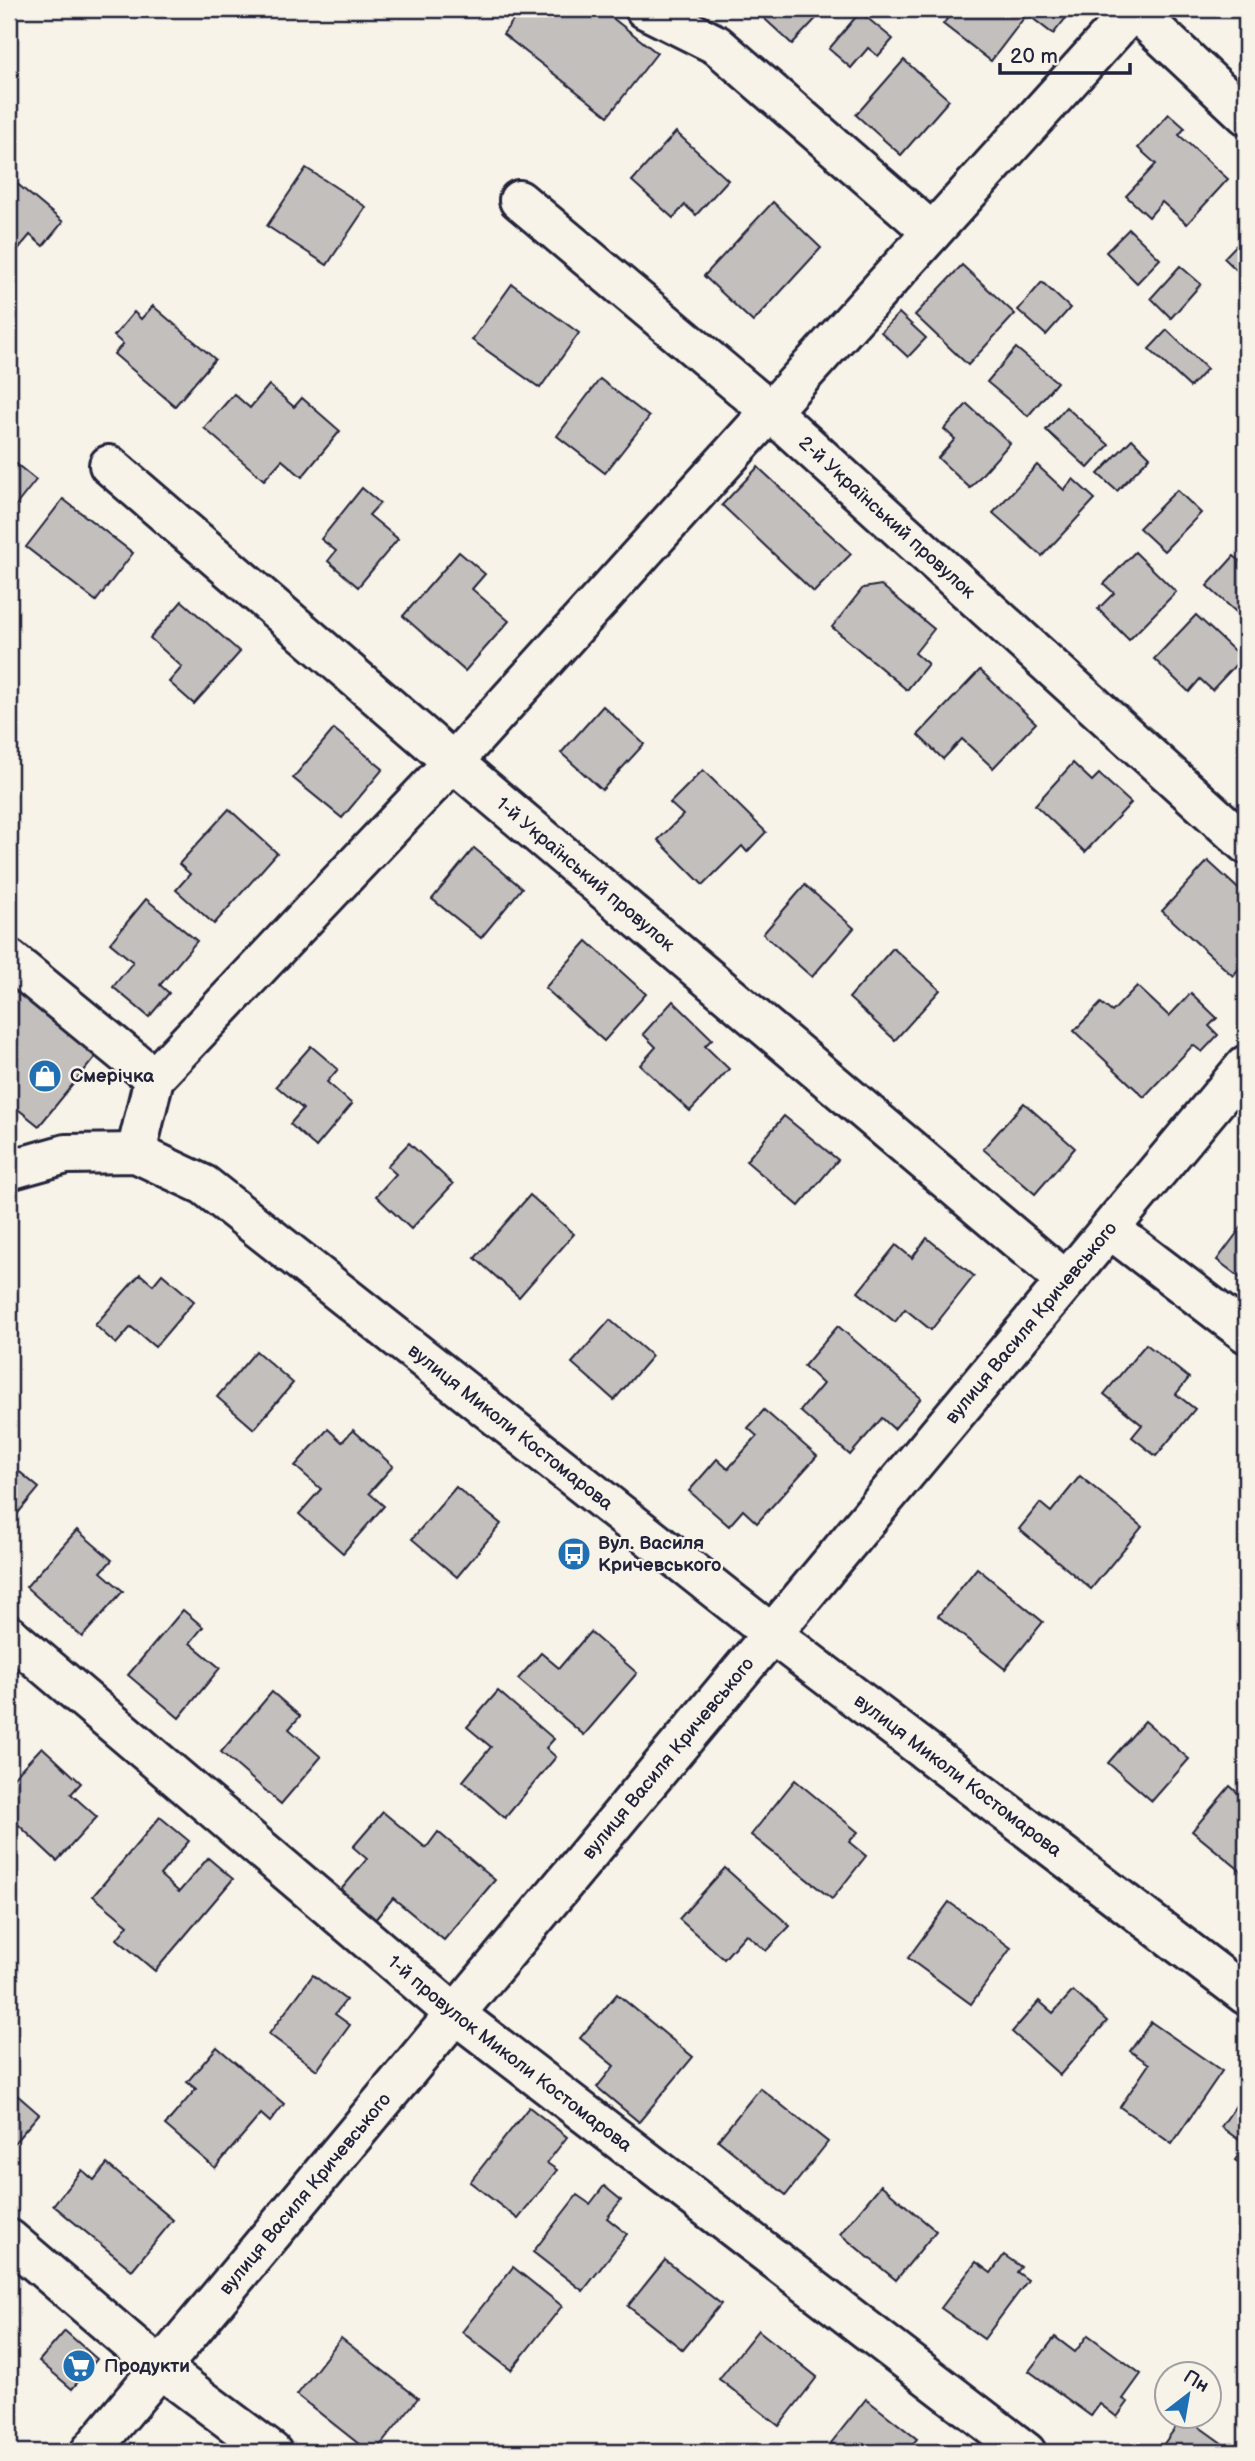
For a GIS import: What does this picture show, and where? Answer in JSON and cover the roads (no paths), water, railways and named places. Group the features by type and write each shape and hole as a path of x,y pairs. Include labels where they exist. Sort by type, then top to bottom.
{"street":[{"path":"645,9 717,45 932,232"},
{"path":"136,1153 155,1078 453,762 1133,9 1246,115"},
{"name":"2-й Український провулок","path":"519,200 770,411 1246,844"},
{"name":"1-й Український провулок","path":"109,465 453,762 1066,1281"},
{"path":"9,959 155,1078"},
{"name":"вулиця Василя Кричевського","path":"90,2452 1246,1065"},
{"name":"вулиця Миколи Костомарова","path":"9,1170 66,1154 136,1153 204,1185 772,1634 1246,1995"},
{"path":"1110,1229 1246,1333"},
{"name":"1-й провулок Миколи Костомарова","path":"9,1635 455,2014 1026,2452"},
{"path":"9,2239 160,2368 272,2452"}],"place":[{"name":"Смерічка","path":"45,1076"},
{"name":"Вул. Василя Кричевського","path":"574,1554"},
{"name":"Продукти","path":"79,2366"}]}
